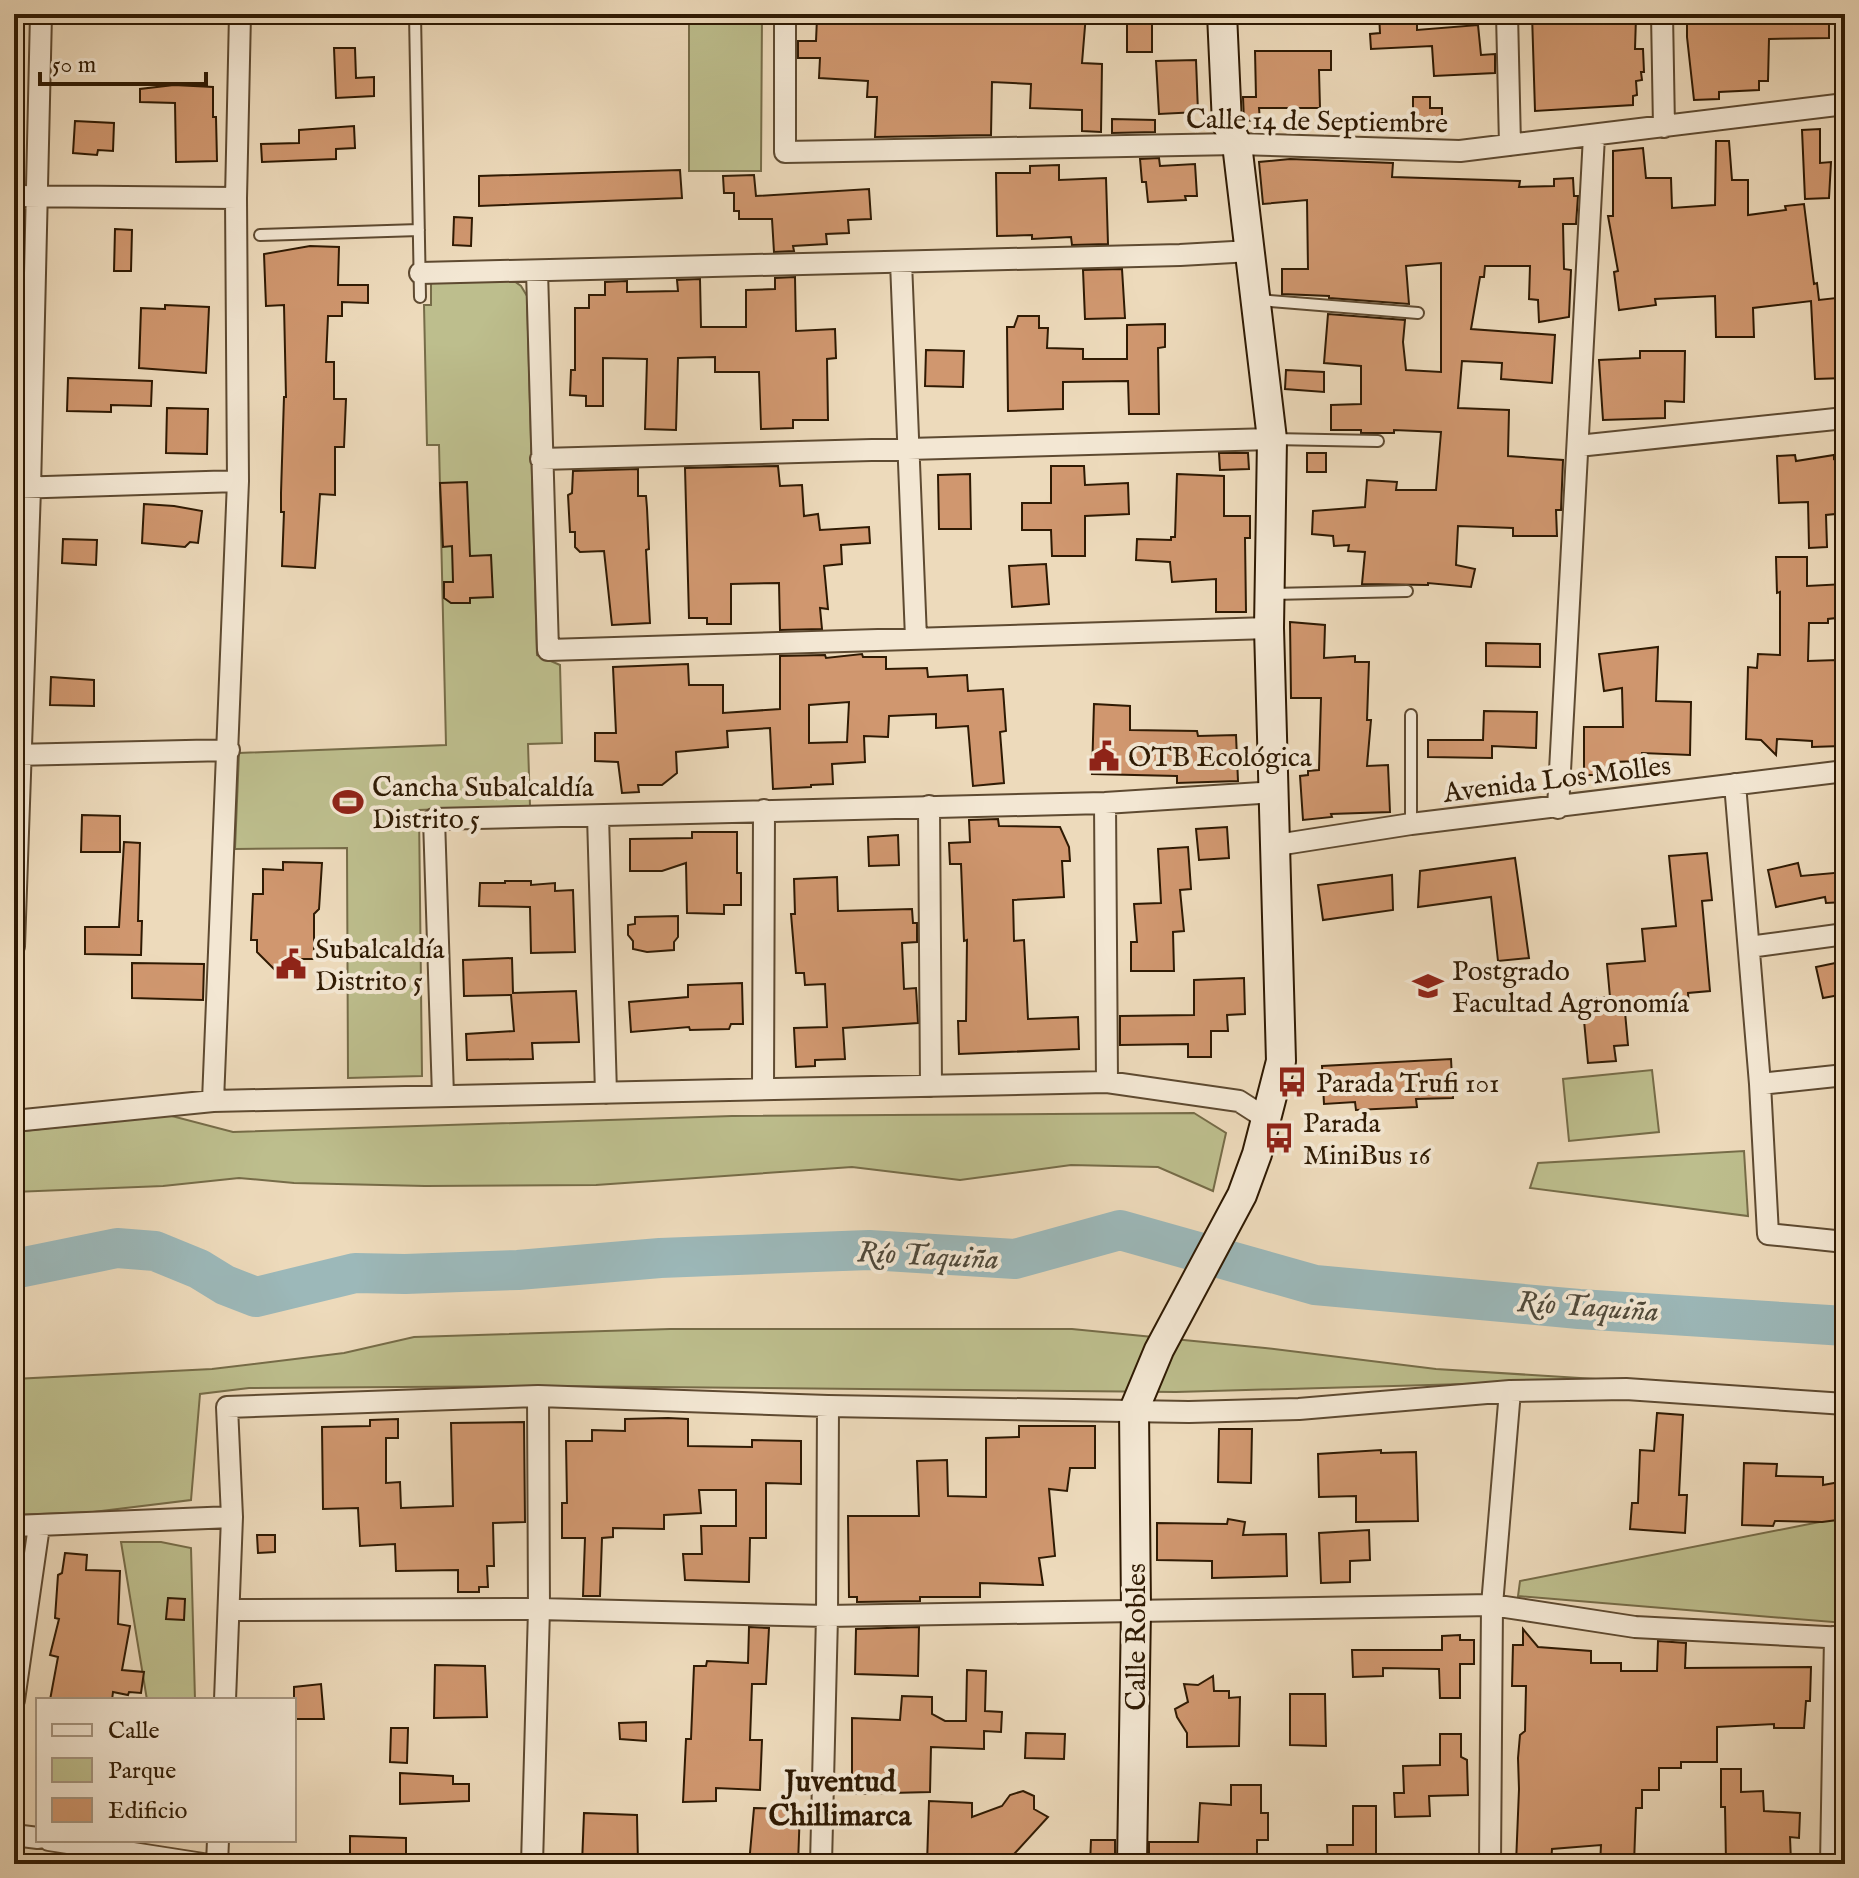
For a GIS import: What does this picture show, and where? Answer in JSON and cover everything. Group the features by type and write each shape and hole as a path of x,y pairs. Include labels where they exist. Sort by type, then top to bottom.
{"street":[{"path":"14,946 22,488 37,196 41,14"},
{"path":"213,1101 238,481 236,198 240,14"},
{"name":"Calle 14 de Septiembre","path":"785,14 785,152 1237,144 1460,151 1845,104"},
{"path":"1134,1410 1159,1350 1242,1195 1267,1119 1281,1061 1276,792 1269,628 1272,594 1272,439 1237,144 1227,124 1222,14"},
{"path":"1507,14 1510,145"},
{"path":"1662,14 1664,127"},
{"path":"1558,808 1594,136"},
{"path":"14,196 236,198"},
{"path":"420,273 1251,251"},
{"path":"901,262 916,638"},
{"path":"537,271 548,650 1269,628"},
{"path":"1578,446 1845,418"},
{"path":"541,459 1272,439"},
{"path":"22,488 238,481"},
{"path":"17,755 229,750"},
{"name":"Avenida Los Molles","path":"1277,845 1411,824 1845,771"},
{"path":"1735,784 1760,1084 1768,1234 1845,1242"},
{"path":"443,1096 434,819 1105,803 1276,792"},
{"path":"1105,803 1107,1082"},
{"path":"929,806 931,1086"},
{"path":"763,1089 764,810"},
{"path":"598,816 606,1093"},
{"path":"1749,947 1845,934"},
{"path":"1760,1084 1845,1075"},
{"path":"14,1121 213,1101 1107,1082 1239,1101 1267,1119"},
{"path":"225,1698 232,1517 227,1407 538,1396 828,1406 1299,1409 1510,1391 1626,1389 1845,1404"},
{"path":"1490,1864 1492,1605 1510,1391"},
{"path":"532,1864 539,1609 538,1396"},
{"path":"821,1864 828,1406"},
{"name":"Calle Robles","path":"1132,1864 1136,1609 1134,1410"},
{"path":"14,1526 232,1517"},
{"path":"14,1700 39,1526"},
{"path":"230,1610 539,1609 827,1616 1492,1605 1635,1627 1840,1638 1831,1864"},
{"path":"14,1835 36,1838"},
{"path":"62,1842 203,1864"},
{"path":"217,1864 218,1842"}],"lane":[{"path":"415,14 420,297"},
{"path":"260,235 419,230"},
{"path":"1257,300 1418,313"},
{"path":"1272,439 1378,441"},
{"path":"1272,594 1407,591"},
{"path":"1411,715 1411,824"}],"green space":[{"path":"689,14 762,14 761,171 689,171"},
{"path":"514,281 527,296 537,655 560,665 562,743 528,744 530,806 419,810 422,1076 348,1078 347,848 235,849 239,753 446,745 439,445 427,445 424,305 431,305 431,283"},
{"path":"1652,1070 1659,1132 1569,1141 1563,1079"},
{"path":"1194,1113 1226,1133 1213,1191 1158,1167 1071,1165 960,1180 852,1167 596,1185 425,1186 294,1183 239,1178 163,1186 14,1192 14,1132 168,1115 233,1132 732,1116"},
{"path":"1744,1151 1748,1216 1530,1188 1538,1163"},
{"path":"670,1329 1072,1329 1436,1369 1612,1380 1176,1392 545,1386 249,1388 200,1394 191,1500 93,1512 14,1515 14,1379 212,1369 344,1353 414,1337"},
{"path":"1845,1517 1845,1623 1518,1596 1520,1581"},
{"path":"121,1542 161,1542 191,1548 195,1698 147,1698"}],"building":[{"path":"861,14 1086,14 1082,63 1102,64 1101,132 1082,131 1082,110 1030,108 1031,84 992,82 991,135 875,137 877,97 867,97 868,81 819,78 820,58 798,58 798,41 816,41 817,18 860,20"},
{"path":"1379,14 1417,14 1417,30 1478,25 1481,55 1495,54 1495,73 1434,76 1432,46 1371,49 1370,34 1380,33"},
{"path":"1532,14 1632,14 1636,17 1635,49 1643,49 1644,72 1641,72 1642,80 1636,81 1637,95 1633,96 1633,105 1535,111"},
{"path":"1691,14 1829,17 1829,38 1769,39 1768,81 1759,81 1759,90 1719,92 1719,99 1694,100 1687,37 1687,22 1691,22"},
{"path":"1127,18 1152,18 1152,52 1127,52"},
{"path":"334,48 355,48 356,78 374,77 374,96 336,98"},
{"path":"1255,51 1331,51 1331,70 1319,70 1320,108 1259,108 1260,120 1244,121 1243,97 1256,97"},
{"path":"1196,60 1198,112 1159,114 1156,61"},
{"path":"174,85 213,87 217,161 176,162 175,103 140,102 140,89"},
{"path":"1413,97 1430,97 1430,108 1442,108 1442,126 1413,126"},
{"path":"1112,119 1155,120 1155,132 1112,133"},
{"path":"75,121 114,123 113,151 98,150 97,155 73,153"},
{"path":"354,126 355,148 336,149 336,159 262,162 261,144 299,143 299,130"},
{"path":"1820,129 1820,163 1831,162 1829,198 1805,199 1802,130"},
{"path":"1716,141 1729,141 1732,180 1748,180 1748,215 1786,210 1785,206 1804,204 1814,284 1817,283 1819,300 1845,297 1845,378 1815,379 1811,301 1753,308 1754,337 1716,337 1715,296 1655,299 1656,305 1619,310 1614,272 1618,271 1608,216 1613,216 1613,151 1643,148 1646,178 1671,178 1672,208 1715,205"},
{"path":"1159,158 1160,166 1195,164 1197,196 1185,196 1186,200 1148,202 1140,159"},
{"path":"1290,159 1393,163 1392,177 1520,181 1519,187 1554,186 1554,179 1573,178 1574,196 1578,196 1576,224 1563,224 1564,269 1571,270 1569,317 1539,322 1538,300 1529,299 1530,266 1485,266 1484,277 1480,277 1471,329 1555,335 1552,383 1501,379 1502,363 1462,361 1458,408 1509,410 1508,456 1563,460 1561,510 1556,510 1557,536 1513,536 1513,528 1458,526 1456,565 1475,569 1471,587 1428,583 1362,584 1365,552 1348,551 1349,545 1334,546 1333,536 1312,534 1313,511 1365,507 1367,480 1397,482 1396,490 1436,490 1441,432 1394,430 1394,433 1361,433 1361,430 1331,430 1331,405 1361,404 1361,366 1324,363 1328,314 1405,320 1403,342 1406,370 1441,372 1441,263 1406,266 1409,304 1282,294 1282,269 1308,269 1307,200 1263,204 1259,162"},
{"path":"1059,165 1059,180 1106,178 1108,244 1072,245 1071,237 1032,239 1032,235 997,236 996,173 1030,173 1030,166"},
{"path":"680,170 682,198 479,206 479,176"},
{"path":"754,175 756,196 869,189 871,219 848,220 849,233 826,234 827,244 793,246 794,251 774,252 772,219 739,219 739,211 734,211 734,193 724,193 723,176"},
{"path":"454,217 472,218 471,246 453,245"},
{"path":"115,229 132,230 131,271 114,271"},
{"path":"310,246 339,247 338,285 368,285 368,303 342,302 342,316 328,316 326,362 334,362 334,399 346,399 344,447 335,447 335,495 320,494 315,568 282,566 284,512 281,512 281,493 286,397 284,305 266,306 264,254"},
{"path":"1122,269 1125,318 1085,319 1083,270"},
{"path":"795,277 796,331 835,329 836,358 827,359 828,420 793,420 793,428 761,429 759,372 715,372 715,357 678,358 676,430 645,429 647,359 603,358 603,406 586,406 586,396 570,395 571,370 575,370 575,308 589,308 589,295 605,295 605,282 627,281 627,292 678,291 677,280 700,279 701,327 746,327 746,290 775,289 775,278"},
{"path":"165,305 209,307 206,373 139,368 141,308 165,309"},
{"path":"1018,316 1039,316 1039,328 1048,328 1047,348 1083,349 1083,359 1127,359 1127,325 1165,324 1165,347 1158,348 1159,414 1129,414 1128,381 1063,382 1063,409 1008,411 1007,327 1014,327"},
{"path":"926,350 964,351 963,387 925,386"},
{"path":"1640,351 1685,351 1684,402 1665,401 1665,418 1603,420 1599,360 1640,358"},
{"path":"1286,370 1324,372 1324,392 1285,389"},
{"path":"68,378 152,381 151,406 111,405 111,412 67,411"},
{"path":"167,408 208,409 207,454 166,453"},
{"path":"1219,453 1248,453 1249,469 1220,470"},
{"path":"1307,453 1326,453 1326,472 1307,472"},
{"path":"1795,455 1796,461 1834,455 1834,459 1842,458 1845,513 1826,515 1827,547 1809,548 1808,502 1779,503 1777,456"},
{"path":"778,466 780,486 802,485 804,516 818,514 820,530 869,527 870,543 841,545 842,564 824,566 828,609 820,608 822,629 780,630 779,583 731,584 731,624 707,624 707,618 689,618 685,468"},
{"path":"1051,466 1084,466 1085,485 1128,483 1129,514 1085,516 1085,556 1052,556 1051,530 1022,530 1022,503 1051,503"},
{"path":"638,469 638,496 646,496 647,508 650,623 612,625 604,551 580,552 575,547 575,532 570,532 568,495 572,493 573,471"},
{"path":"970,474 971,529 939,529 938,475"},
{"path":"1177,474 1224,476 1224,516 1250,516 1250,538 1245,538 1246,612 1216,612 1216,579 1172,582 1170,562 1136,560 1137,539 1171,540 1175,537"},
{"path":"467,482 470,556 491,555 493,597 470,598 470,603 451,603 444,598 444,582 453,582 452,546 443,547 440,483"},
{"path":"144,504 202,511 198,543 190,542 185,547 142,543"},
{"path":"63,539 97,540 96,565 62,563"},
{"path":"1776,557 1807,557 1807,586 1845,584 1845,617 1828,619 1828,623 1809,623 1808,661 1838,660 1841,746 1812,747 1812,741 1777,739 1776,755 1761,740 1746,739 1748,667 1757,668 1758,654 1780,655 1780,592 1777,593"},
{"path":"1046,564 1049,604 1012,607 1009,566"},
{"path":"1290,622 1325,625 1324,658 1355,656 1355,662 1369,662 1367,720 1371,720 1367,766 1388,765 1390,812 1331,814 1332,817 1303,820 1300,776 1319,770 1321,698 1291,698"},
{"path":"1486,643 1540,644 1540,667 1486,666"},
{"path":"1658,647 1656,701 1691,702 1690,755 1642,753 1642,761 1612,762 1612,775 1584,775 1584,727 1623,727 1622,688 1604,691 1599,654"},
{"path":"862,654 863,657 886,657 886,669 927,668 928,677 967,675 968,691 1003,689 1006,731 1000,732 1004,783 973,786 968,726 936,728 936,714 889,716 888,737 864,736 865,762 832,764 833,784 773,789 770,728 727,731 728,747 676,752 677,773 662,785 638,785 639,792 622,793 618,762 595,761 595,733 616,733 613,667 688,664 689,685 723,685 723,713 780,709 780,656 825,655 826,658","holes":["849,702 847,742 809,743 809,705"]},
{"path":"51,677 94,680 94,706 50,705"},
{"path":"1094,704 1130,706 1130,730 1197,731 1198,736 1236,735 1238,781 1177,783 1177,776 1092,774"},
{"path":"1484,711 1537,712 1536,748 1492,746 1492,758 1428,757 1428,740 1483,740"},
{"path":"82,815 120,816 120,852 81,852"},
{"path":"998,819 999,826 1060,827 1069,847 1070,861 1062,861 1064,897 1013,900 1014,941 1024,940 1028,1019 1078,1017 1079,1049 959,1054 958,1021 966,1021 967,940 964,941 961,864 950,864 949,843 970,842 969,820"},
{"path":"1227,827 1229,858 1199,860 1196,829"},
{"path":"692,832 737,832 741,905 724,905 724,914 687,913 686,863 662,871 630,871 630,839 692,838"},
{"path":"898,835 899,865 869,866 868,837"},
{"path":"124,842 140,843 138,921 142,921 141,955 85,954 85,927 119,927"},
{"path":"1188,847 1191,889 1180,890 1184,931 1173,932 1174,971 1131,971 1131,942 1137,942 1134,904 1161,903 1158,849"},
{"path":"1707,853 1712,900 1702,901 1710,991 1688,993 1689,1006 1625,1012 1628,1045 1614,1046 1616,1061 1588,1063 1582,999 1610,997 1607,964 1645,961 1642,929 1676,926 1669,856"},
{"path":"1515,858 1529,958 1498,961 1491,897 1418,907 1420,871"},
{"path":"283,862 322,863 319,909 314,914 314,959 302,959 293,969 293,974 280,975 257,952 257,940 251,940 253,894 263,894 263,869 283,870"},
{"path":"1798,863 1801,876 1845,872 1845,902 1826,903 1825,897 1776,907 1768,870"},
{"path":"1392,875 1393,910 1323,920 1318,885"},
{"path":"837,877 838,911 912,909 913,923 917,923 917,942 902,943 904,989 916,988 918,1023 843,1028 845,1059 815,1060 815,1066 796,1067 794,1028 827,1027 825,984 805,985 804,973 796,973 791,914 795,914 794,879"},
{"path":"531,881 531,885 555,883 555,891 573,890 575,952 531,953 530,907 479,906 480,883"},
{"path":"678,916 678,937 674,950 647,952 633,949 628,925 635,924 635,917"},
{"path":"512,958 513,993 576,991 579,1042 532,1043 533,1059 467,1060 466,1034 514,1031 511,995 464,996 463,960"},
{"path":"1845,961 1845,994 1823,998 1816,967"},
{"path":"132,963 204,964 203,1000 132,998"},
{"path":"1244,978 1245,1014 1227,1015 1228,1031 1211,1031 1211,1057 1188,1057 1188,1044 1120,1045 1120,1016 1194,1015 1194,980"},
{"path":"742,983 743,1024 731,1024 729,1029 690,1030 689,1027 631,1032 629,1002 688,997 688,985"},
{"path":"1451,1059 1453,1098 1416,1099 1417,1107 1356,1110 1355,1102 1324,1104 1322,1066"},
{"path":"1657,1413 1683,1415 1679,1495 1687,1495 1685,1533 1630,1529 1632,1503 1638,1503 1640,1450 1654,1451"},
{"path":"398,1419 398,1438 386,1438 386,1483 400,1482 401,1508 453,1506 451,1423 524,1422 525,1522 493,1523 494,1566 487,1566 488,1587 479,1587 479,1592 458,1592 458,1570 396,1571 395,1544 360,1546 358,1508 323,1509 322,1427 370,1426 370,1420"},
{"path":"625,1419 688,1419 688,1446 752,1447 752,1440 801,1441 801,1484 766,1483 766,1538 750,1538 749,1582 685,1580 683,1554 702,1554 701,1526 736,1526 736,1490 699,1490 701,1513 664,1515 664,1529 613,1528 613,1537 602,1538 600,1596 583,1596 585,1538 562,1538 562,1503 567,1503 566,1441 592,1441 592,1430 625,1431"},
{"path":"1019,1426 1095,1426 1095,1468 1070,1468 1067,1491 1049,1489 1055,1556 1039,1558 1043,1585 980,1583 980,1597 920,1597 920,1601 857,1602 857,1597 849,1597 848,1516 919,1516 917,1461 947,1460 948,1496 986,1497 986,1438 1019,1437"},
{"path":"1219,1429 1252,1429 1251,1483 1218,1482"},
{"path":"1381,1450 1381,1453 1416,1452 1418,1521 1356,1522 1356,1496 1319,1497 1318,1454"},
{"path":"1744,1463 1777,1464 1776,1476 1823,1477 1823,1485 1845,1481 1845,1519 1775,1521 1773,1526 1742,1525"},
{"path":"1228,1519 1245,1522 1243,1535 1286,1534 1287,1576 1212,1578 1212,1561 1157,1560 1157,1523 1227,1524"},
{"path":"1369,1530 1370,1560 1350,1561 1350,1582 1321,1583 1319,1533"},
{"path":"257,1535 275,1535 275,1552 258,1553"},
{"path":"65,1553 87,1555 86,1570 120,1571 118,1624 130,1626 122,1670 144,1672 141,1693 129,1692 128,1695 113,1692 112,1698 50,1698 58,1657 50,1655 59,1619 55,1618 58,1575 62,1573"},
{"path":"168,1598 185,1599 184,1620 166,1619"},
{"path":"749,1627 769,1628 766,1684 752,1684 750,1740 762,1740 760,1790 716,1788 716,1801 683,1802 686,1739 691,1739 694,1666 706,1666 707,1661 748,1663"},
{"path":"919,1627 918,1676 855,1674 856,1629"},
{"path":"1523,1629 1538,1647 1591,1651 1591,1663 1621,1663 1621,1671 1657,1671 1658,1641 1686,1643 1685,1668 1811,1667 1810,1701 1806,1701 1804,1728 1774,1728 1774,1724 1717,1727 1717,1762 1681,1762 1681,1768 1659,1768 1659,1790 1642,1790 1642,1808 1636,1808 1634,1864 1600,1864 1601,1845 1552,1849 1551,1864 1516,1864 1518,1758 1520,1735 1525,1731 1526,1686 1512,1686 1513,1645 1523,1645"},
{"path":"1460,1635 1460,1640 1474,1640 1474,1664 1460,1664 1460,1698 1440,1698 1439,1669 1383,1668 1383,1676 1353,1677 1352,1650 1442,1650 1442,1636"},
{"path":"435,1665 485,1666 487,1717 434,1718"},
{"path":"967,1670 986,1671 985,1711 1002,1712 1001,1732 984,1731 984,1749 931,1747 930,1792 852,1794 852,1718 900,1720 902,1696 932,1697 932,1714 945,1721 966,1721"},
{"path":"1213,1676 1214,1691 1229,1691 1229,1698 1240,1697 1239,1746 1187,1747 1187,1733 1175,1709 1188,1702 1184,1684 1198,1685"},
{"path":"321,1684 324,1719 296,1719 294,1687"},
{"path":"1290,1694 1325,1694 1326,1746 1290,1745"},
{"path":"646,1722 646,1741 620,1739 619,1723"},
{"path":"391,1728 408,1728 407,1763 390,1762"},
{"path":"1026,1733 1065,1734 1064,1759 1025,1758"},
{"path":"1440,1734 1461,1734 1461,1757 1467,1760 1468,1795 1429,1796 1430,1816 1395,1817 1394,1793 1404,1793 1403,1766 1440,1765"},
{"path":"1721,1769 1741,1769 1741,1792 1763,1791 1764,1811 1800,1813 1799,1838 1790,1837 1791,1862 1726,1862"},
{"path":"400,1773 453,1776 453,1784 469,1784 469,1801 400,1804"},
{"path":"1231,1785 1261,1785 1261,1813 1268,1813 1268,1840 1257,1840 1257,1857 1213,1857 1213,1864 1149,1863 1149,1842 1198,1842 1200,1803 1231,1805"},
{"path":"1023,1791 1034,1796 1034,1809 1048,1817 1005,1864 927,1864 929,1801 972,1803 972,1817 1002,1806 1010,1795"},
{"path":"1353,1806 1376,1806 1376,1864 1328,1864 1327,1845 1353,1845"},
{"path":"754,1808 800,1809 798,1864 749,1864"},
{"path":"584,1813 637,1815 638,1864 582,1864"},
{"path":"350,1836 406,1838 406,1856 350,1854"},
{"path":"1091,1840 1115,1840 1115,1864 1090,1864"}],"waterway":[{"name":"Río Taquiña","path":"14,1269 117,1248 155,1251 256,1297 355,1273 518,1270 660,1258 869,1250 1015,1259 1120,1230 1315,1285 1579,1309 1845,1326"}],"place":[{"name":"OTB Ecológica","path":"1104,756"},
{"name":"Cancha Subalcaldía Distrito 5","path":"348,802"},
{"name":"Subalcaldía Distrito 5","path":"291,964"},
{"name":"Postgrado Facultad Agronomía","path":"1428,986"},
{"name":"Parada Trufi 101","path":"1292,1082"},
{"name":"Parada MiniBus 16","path":"1279,1138"}],"district":[{"name":"Juventud Chillimarca","path":"840,1798"}]}
